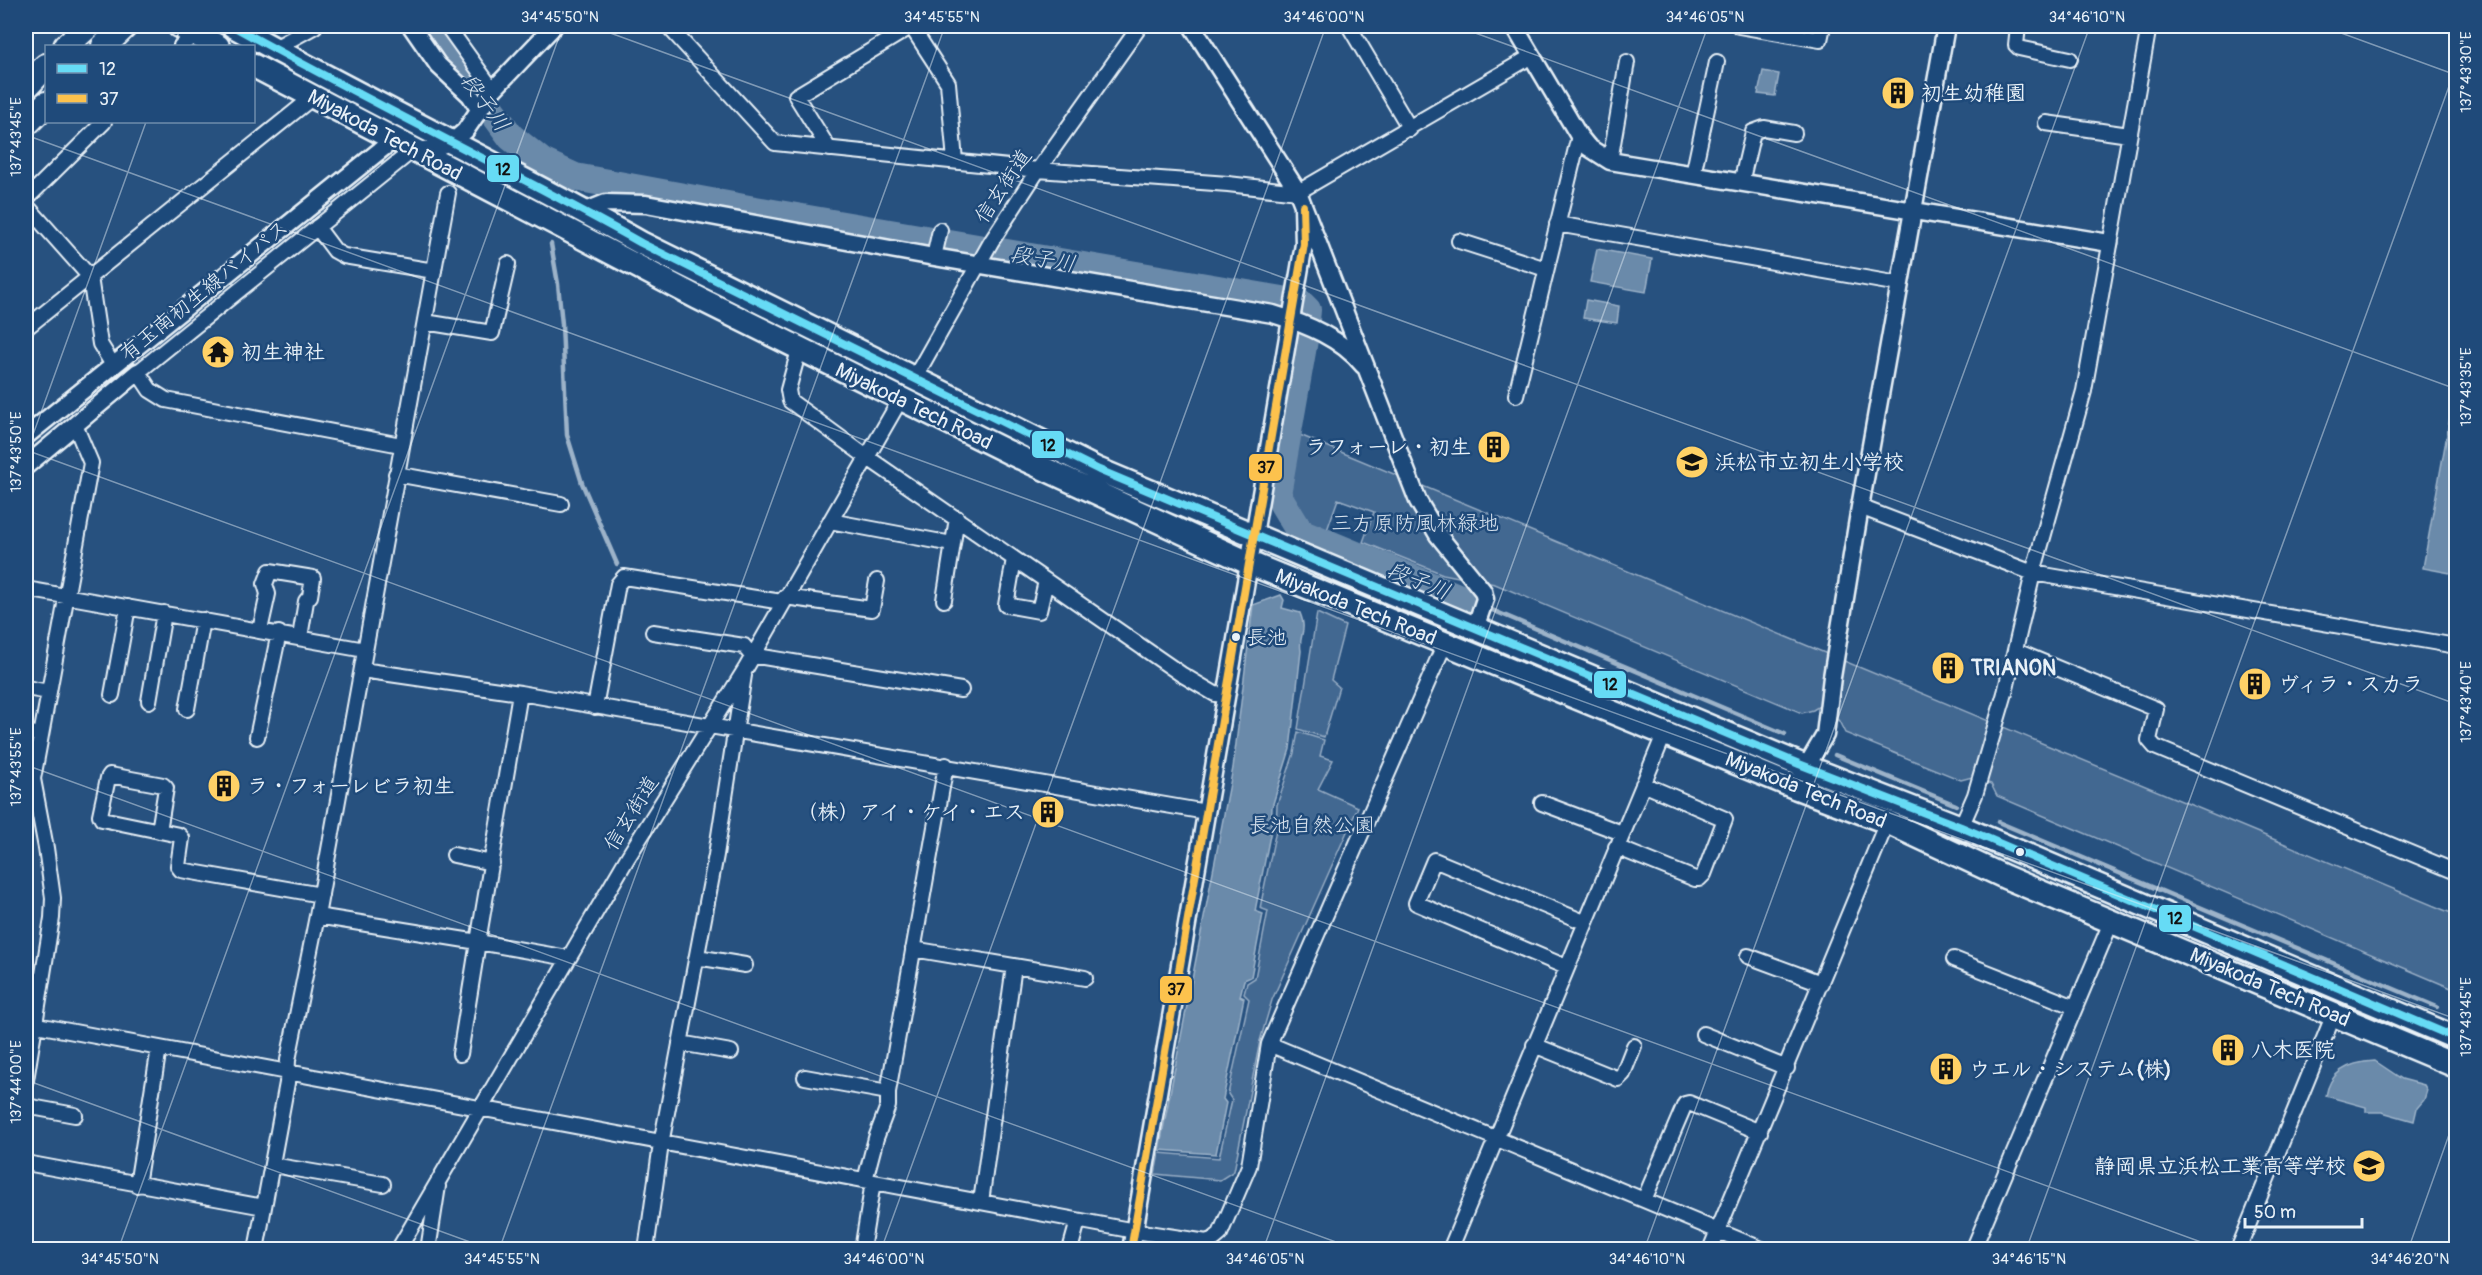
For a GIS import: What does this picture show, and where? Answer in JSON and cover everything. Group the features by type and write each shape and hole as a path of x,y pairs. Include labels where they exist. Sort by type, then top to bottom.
{"highway":[{"path":"67,45 88,26"},
{"path":"105,45 125,26"},
{"name":"Miyakoda Tech Road","path":"233,26 586,211 641,243 1099,470 1253,536 1477,622 1806,767 1961,827 2457,1038"},
{"path":"189,33 216,45"},
{"path":"26,87 45,67"},
{"name":"Miyakoda Tech Road","path":"255,67 799,350 1008,452 1249,563 1665,732 1797,789 1887,822 2005,877 2457,1066"},
{"path":"26,124 45,105"}],"street":[{"path":"275,48 315,26"},
{"path":"411,26 438,65 470,95 479,109"},
{"path":"447,26 491,93"},
{"path":"452,142 404,139 403,145 437,148 452,142 465,131 491,93 554,26"},
{"path":"668,26 775,143 1038,170 1228,184 1300,199 1410,129 1532,56"},
{"path":"829,149 796,96 911,26 948,83 954,161"},
{"name":"信玄街道","path":"914,379 991,242 1038,170 1140,26"},
{"path":"1192,26 1300,199 1425,517 1454,557 1481,587 1485,599 1477,622"},
{"path":"1349,26 1410,129"},
{"path":"1514,26 1579,136 1588,147 1610,161 2109,243"},
{"path":"1739,26 1820,40 1823,26"},
{"path":"1797,789 1806,767 1825,735 1832,677 1860,507 1946,26"},
{"path":"2018,26 2015,38 2019,48 2070,59"},
{"path":"1961,827 1975,795 2016,651 2033,573 2084,391 2149,26"},
{"path":"1610,161 1627,62"},
{"path":"1693,176 1717,62"},
{"path":"26,328 313,98"},
{"path":"26,199 103,123"},
{"path":"2046,123 2128,135"},
{"path":"1741,183 1753,132 1764,128 1794,133"},
{"path":"1516,396 1579,136"},
{"name":"有玉南初生線バイパス","path":"26,466 317,227 403,145"},
{"name":"有玉南初生線バイパス","path":"26,436 113,365 403,145"},
{"path":"256,1250 287,1083 286,1072 321,895 448,193"},
{"path":"1131,1250 1293,311 1304,238 1300,199"},
{"path":"586,211 606,202 646,204 1273,314 1293,311 1314,329 1349,350 1364,366"},
{"path":"26,205 90,277 100,344 113,365"},
{"path":"1557,224 1899,284"},
{"path":"317,227 335,251 344,256 434,271"},
{"path":"935,253 940,230"},
{"path":"1460,241 1546,269"},
{"path":"425,322 492,333 508,264"},
{"path":"799,350 788,390 790,401 868,458 1181,674 1215,694 1225,695"},
{"path":"138,372 150,390 166,400 401,445"},
{"name":"信玄街道","path":"398,1250 568,958 748,662 900,400"},
{"path":"26,1080 30,1024 52,918 53,898 32,806 33,779 91,463 75,425"},
{"path":"396,474 561,504"},
{"path":"1860,507 2033,573 2457,646"},
{"path":"944,600 957,518"},
{"path":"830,521 952,544"},
{"path":"1014,559 1006,605 1040,611 1046,581"},
{"path":"260,630 268,594 265,584 270,571 294,574 313,578 310,596 306,601 300,637"},
{"path":"595,707 618,584 624,577 872,609 877,581"},
{"path":"26,589 365,650"},
{"path":"112,695 128,607"},
{"path":"149,701 164,614"},
{"path":"187,709 203,620"},
{"path":"646,1250 661,1144 697,957 748,662 744,646 653,632"},
{"path":"257,737 279,633"},
{"path":"30,1024 1135,1232 1207,1242 1220,1234 1249,1166 1269,1044 1445,643"},
{"path":"2016,651 2156,709 2149,740 2155,747 2457,872"},
{"path":"748,662 961,690"},
{"path":"362,670 520,693 736,729 1206,812"},
{"path":"26,688 49,692"},
{"path":"460,1054 520,693"},
{"path":"26,732 41,735"},
{"path":"1450,1250 1584,922 1665,732"},
{"path":"862,1250 876,1138 888,1106 888,1092 946,765"},
{"path":"159,831 166,788 163,785 110,776 100,815 102,819 159,831 179,835 182,838 178,866 181,870 321,895"},
{"path":"1616,847 1695,879 1699,879 1704,874 1725,819 1642,784"},
{"path":"1542,803 1622,832"},
{"path":"1710,1250 1887,822"},
{"path":"454,855 492,863"},
{"path":"1566,967 1416,903 1434,860 1584,922"},
{"path":"317,916 568,958"},
{"path":"1973,1250 2112,920"},
{"path":"913,949 1085,978"},
{"path":"1749,956 1821,983"},
{"path":"697,957 745,965"},
{"path":"1954,959 2075,1007"},
{"path":"981,1202 1014,966"},
{"path":"2238,1250 2334,1014"},
{"path":"1703,1035 1787,1068"},
{"path":"680,1043 731,1052"},
{"path":"1269,1044 1764,1250"},
{"path":"1534,1045 1618,1079 1623,1074 1634,1046"},
{"path":"137,1185 159,1048"},
{"path":"805,1077 888,1092"},
{"path":"1644,1200 1685,1104 1689,1103 1760,1132"},
{"path":"26,1106 75,1115"},
{"path":"26,1163 264,1207"},
{"path":"272,1165 383,1184"},
{"path":"428,1250 439,1180"},
{"path":"1070,1250 1078,1221"}],"green space":[{"name":"三方原防風林緑地","path":"1295,433 2456,915 2456,990 1997,796 1991,784 1972,777 1961,780 1845,733 1839,721 1821,705 1802,713 1495,584 1443,574 1363,542 1374,512 1338,499 1327,530 1305,522 1285,492"},
{"path":"1317,613 1345,626 1331,680 1339,687 1324,737 1298,729"},
{"name":"長池自然公園","path":"1298,732 1324,740 1320,756 1333,760 1318,789 1358,807 1272,1000 1260,1041 1234,1171 1220,1180 1155,1174 1159,1153 1219,1158 1232,1100 1228,1094 1249,999 1244,994 1247,983 1255,978 1268,911 1260,908 1276,830 1277,805 1294,753"}],"shaded area":[{"path":"1763,71 1779,74 1775,96 1758,94"},
{"path":"1597,249 1652,259 1646,292 1590,282"},
{"path":"1586,300 1619,306 1617,323 1583,318"},
{"path":"2456,384 2456,574 2423,568"},
{"name":"長池","path":"1281,595 1284,600 1282,608 1300,613 1303,625 1290,749 1272,807 1271,830 1255,911 1263,914 1251,977 1244,980 1240,996 1244,998 1223,1099 1226,1103 1216,1154 1159,1150 1233,768 1253,605"},
{"path":"2375,1061 2402,1079 2424,1085 2427,1090 2424,1100 2417,1108 2414,1121 2382,1112 2366,1112 2366,1107 2326,1096 2332,1080 2343,1069 2358,1063"}],"waterway":[{"name":"段子川","path":"430,26 511,137 542,162 575,177 1300,303 1307,310 1304,340 1277,494 1300,532 1472,603"},
{"path":"551,244 562,324 567,435 582,483 617,564"},
{"path":"1492,610 1785,734"},
{"path":"1835,755 1956,805"},
{"path":"1998,822 2437,1007"}],"transit line":[{"name":"12","path":"233,26 641,243 1099,470 1799,764 1961,827 2456,1038"},
{"name":"37","path":"1131,1250 1304,244 1303,206"}],"place":[{"name":"初生幼稚園","path":"1898,93"},
{"name":"初生神社","path":"218,352"},
{"name":"ラフォーレ・初生","path":"1494,447"},
{"name":"浜松市立初生小学校","path":"1692,462"},
{"name":"長池","path":"1236,637"},
{"name":"TRIANON","path":"1948,668"},
{"name":"ヴィラ・スカラ","path":"2255,684"},
{"name":"ラ・フォーレビラ初生","path":"224,786"},
{"name":"（株）アイ・ケイ・エス","path":"1048,812"},
{"name":"八木医院","path":"2228,1050"},
{"name":"ウエル・システム(株)","path":"1946,1069"},
{"name":"静岡県立浜松工業高等学校","path":"2369,1166"}]}
